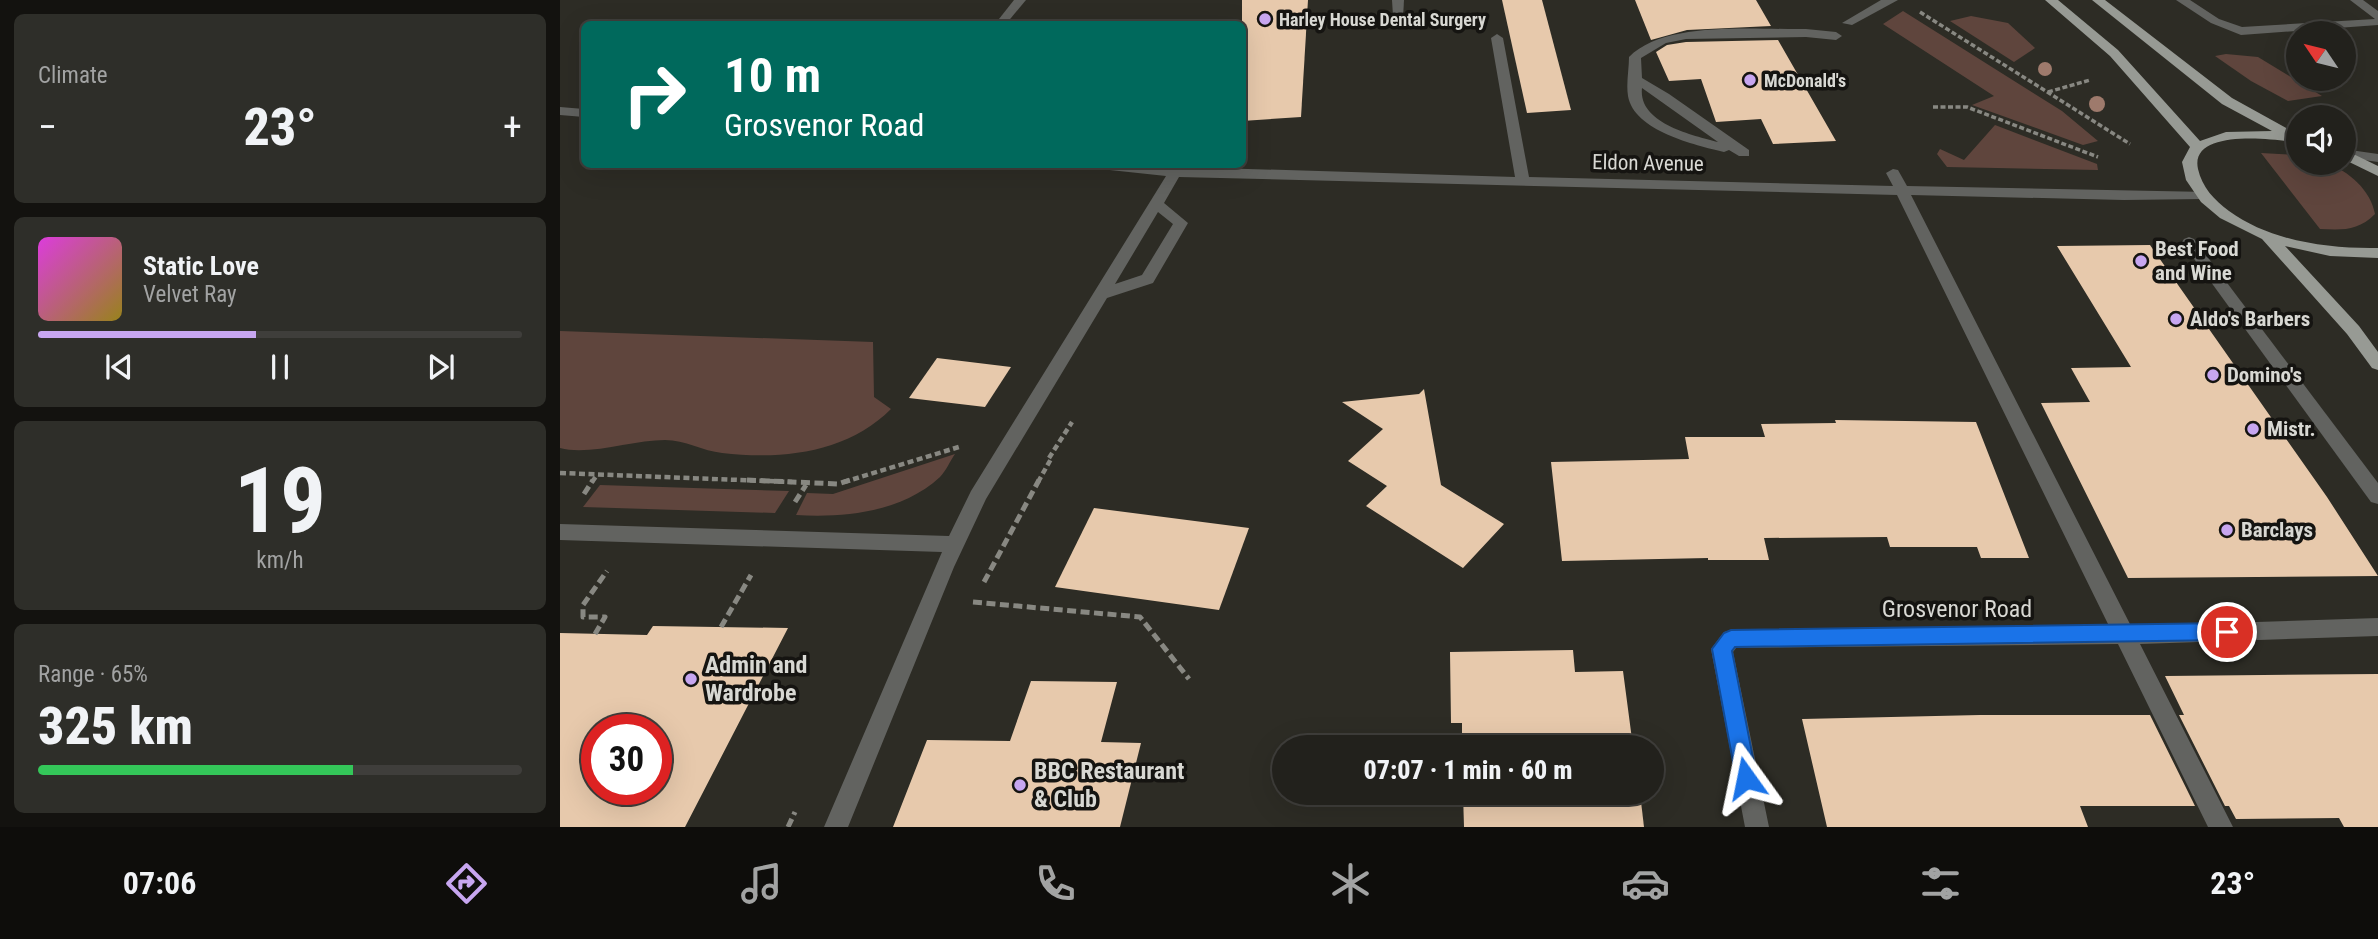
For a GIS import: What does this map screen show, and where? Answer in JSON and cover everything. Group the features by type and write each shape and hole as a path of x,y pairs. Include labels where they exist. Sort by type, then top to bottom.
{"main road":[{"path":"2051,0 2115,53 2198,147"},
{"path":"2098,0 2227,101 2286,133"},
{"path":"2286,137 2239,133 2215,138 2198,147 2191,156 2189,168 2193,181 2203,195 2219,209 2266,236 2307,249 2349,255 2378,253"},
{"path":"2356,160 2378,172"},
{"path":"2266,236 2353,330 2378,364"}],"street":[{"path":"1002,21 1020,0"},
{"path":"1398,0 1399,16"},
{"path":"1848,23 1875,6 1892,0"},
{"path":"2182,0 2215,21 2241,31 2378,22"},
{"path":"2356,0 2378,16"},
{"path":"1636,80 1664,93 1700,125 1744,153 1693,140 1654,122 1636,104 1633,89 1636,80 1635,57 1647,47 1673,37 1780,33 1836,36"},
{"path":"1497,38 1523,181"},
{"path":"560,111 581,113"},
{"path":"2356,155 2378,158"},
{"name":"Eldon Avenue","path":"1128,168 1175,173 1523,181 1897,182 2124,196 2203,195"},
{"path":"836,827 955,544 978,496 1175,173"},
{"path":"1897,182 2221,827"},
{"path":"1102,294 1148,279 1181,223 1157,204"},
{"path":"2189,242 2378,497"},
{"path":"560,532 955,544"},
{"name":"Grosvenor Road","path":"1757,827 1723,659 1722,649 1731,639 2126,635 2378,627"}],"path":[{"path":"1916,10 2130,144"},
{"path":"2047,92 2094,79"},
{"path":"1933,107 1967,107 2109,162"},
{"path":"560,473 838,484 962,447 969,436"},
{"path":"595,634 605,617 583,617 583,605 609,568"},
{"path":"972,602 1140,617 1189,679"},
{"path":"788,827 800,802"}],"shaded area":[{"path":"1903,11 2062,111 2098,141 2083,145 1972,105 1994,96 1883,24"},
{"path":"1971,16 2008,23 2035,48 2014,62 1950,21"},
{"path":"2226,54 2258,57 2286,74 2286,91 2314,91 2322,96 2288,101 2251,81 2215,56"},
{"path":"1995,125 2097,164 2098,170 1947,167 1937,154 1940,149 1964,160"},
{"path":"2261,153 2286,154 2286,175 2349,175 2364,190 2375,214 2369,220 2350,228 2320,229"},
{"path":"560,331 873,342 874,397 891,409 874,424 834,444 790,454 722,453 665,440 598,449 560,448"},
{"path":"955,454 940,477 925,489 891,505 853,514 796,515 807,493 833,494"},
{"path":"600,485 789,491 775,513 583,507"}],"building":[{"path":"1242,0 1308,0 1301,117 1246,121 1246,21 1242,21"},
{"path":"1502,0 1542,0 1571,110 1527,113"},
{"path":"1635,0 1756,0 1771,26 1687,30 1651,40"},
{"path":"1778,40 1836,141 1773,144 1761,119 1716,122 1701,79 1669,81 1656,52 1667,45 1686,42"},
{"path":"2150,245 2327,497 2378,576 2128,578 2041,403 2090,402 2071,368 2131,367 2057,246"},
{"path":"937,358 1011,367 985,407 909,398"},
{"path":"1424,389 1441,485 1504,524 1463,568 1366,506 1387,486 1348,461 1383,429 1342,402 1419,394"},
{"path":"1835,420 1976,422 2029,558 1981,558 1977,547 1890,547 1887,537 1764,538 1769,560 1708,558 1562,561 1551,462 1689,459 1685,437 1765,437 1761,424 1836,423"},
{"path":"1094,508 1249,528 1219,610 1055,587"},
{"name":"Admin and Wardrobe","path":"653,626 788,628 685,827 560,827 560,633 647,635"},
{"path":"1573,650 1575,672 1623,671 1631,735 1462,735 1462,723 1451,723 1450,652"},
{"path":"2378,674 2378,827 2344,827 2339,818 2236,819 2229,806 2225,806 2179,715 2184,715 2165,676"},
{"name":"BBC Restaurant & Club","path":"1031,681 1117,682 1101,742 1141,743 1120,827 893,827 927,740 1010,741"},
{"path":"2150,715 2195,806 2080,806 2088,827 1827,827 1802,719"},
{"path":"1463,805 1641,805 1644,827 1464,827"}],"place":[{"name":"Harley House Dental Surgery","path":"1265,19"},
{"name":"McDonald's","path":"1750,80"},
{"name":"Best Food and Wine","path":"2141,261"},
{"name":"Aldo's Barbers","path":"2176,319"},
{"name":"Domino's","path":"2213,375"},
{"name":"Mistr.","path":"2253,429"},
{"name":"Barclays","path":"2227,530"},
{"name":"Admin and Wardrobe","path":"691,679"},
{"name":"BBC Restaurant & Club","path":"1020,785"}],"route":[{"path":"1746,778 1722,649 1731,639 2227,632"}]}
